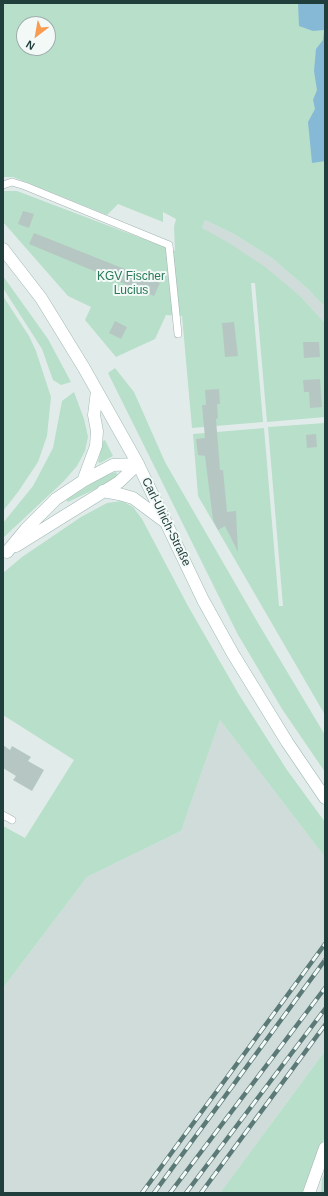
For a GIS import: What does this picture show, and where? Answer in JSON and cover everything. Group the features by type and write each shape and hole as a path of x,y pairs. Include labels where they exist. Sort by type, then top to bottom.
{"main road":[{"name":"Carl-Ulrich-Straße","path":"3,249 41,298 84,368 138,464 203,600 248,681 325,798"},
{"path":"83,481 96,446 97,431 94,415 96,390"},
{"path":"5,554 26,529 56,499 83,481 113,465 138,464"},
{"path":"5,554 119,482 138,464"},
{"path":"103,491 132,498 165,522"},
{"path":"309,1193 325,1148"}],"lane":[{"path":"3,185 12,182 25,186 169,245 178,334"},
{"path":"3,815 12,820"}],"shaded area":[{"path":"205,220 234,234 272,258 308,289 325,307 325,323 301,297 202,228"},
{"path":"220,720 325,857 325,1051 220,1193 3,1193 3,988 87,877 181,831"}],"green space":[{"name":"KGV Fischer Lucius","path":"3,3 325,3 325,307 308,289 272,258 234,234 205,220 202,228 229,243 265,267 301,297 325,323 325,417 267,422 255,283 251,283 263,422 192,428 182,316 166,315 155,339 116,357 85,320 91,307 68,296 3,222 3,191 17,191 175,251 174,227 176,219 163,212 163,222 118,204 107,215 13,177 3,177"},
{"path":"3,276 48,339 71,382 61,385 53,380 42,349 3,288"},
{"path":"3,296 29,336 36,351 51,397 47,436 38,462 3,511"},
{"path":"115,368 134,392 165,462 325,735 325,772 282,709 237,633 108,373"},
{"path":"74,392 84,419 88,437 85,451 77,466 64,481 3,538 3,523 33,486 53,448 62,401"},
{"path":"325,423 325,715 198,496 193,434 264,428 279,606 283,606 268,427"},
{"path":"105,440 113,456 100,463 98,462 103,441"},
{"path":"116,472 118,476 110,482 68,502 66,500 105,475"},
{"path":"122,501 133,507 142,519 188,606 238,693 287,770 325,822 325,857 220,720 181,831 87,877 3,988 3,826 25,838 74,760 3,715 3,573 22,557 81,517 107,503"},
{"path":"325,1051 325,1137 302,1193 220,1193"},
{"path":"325,1172 325,1193 321,1193 322,1179"}],"water":[{"path":"298,3 325,3 325,161 312,163 308,122 315,109 313,100 317,90 314,71 316,49 323,40 324,30 313,31 299,26"}],"building":[{"path":"23,211 34,214 29,228 18,224"},
{"path":"34,233 160,283 154,296 29,244"},
{"path":"115,321 127,327 121,339 109,333"},
{"path":"234,322 238,356 225,357 222,323"},
{"path":"303,342 319,342 320,357 304,358"},
{"path":"320,379 322,407 310,408 309,392 304,392 303,380"},
{"path":"219,389 220,404 217,404 218,418 216,419 220,470 223,470 227,512 236,511 238,552 225,526 218,530 213,520 205,456 198,455 196,439 205,438 202,405 206,405 205,390"},
{"path":"316,434 317,447 307,448 306,435"},
{"path":"3,745 10,750 12,746 31,757 28,761 44,770 32,791 13,780 16,776 3,768"}],"railway":[{"path":"142,1193 325,944"},
{"path":"154,1193 325,960"},
{"path":"170,1193 325,988"},
{"path":"186,1193 325,1009"},
{"path":"201,1193 325,1025"}]}
